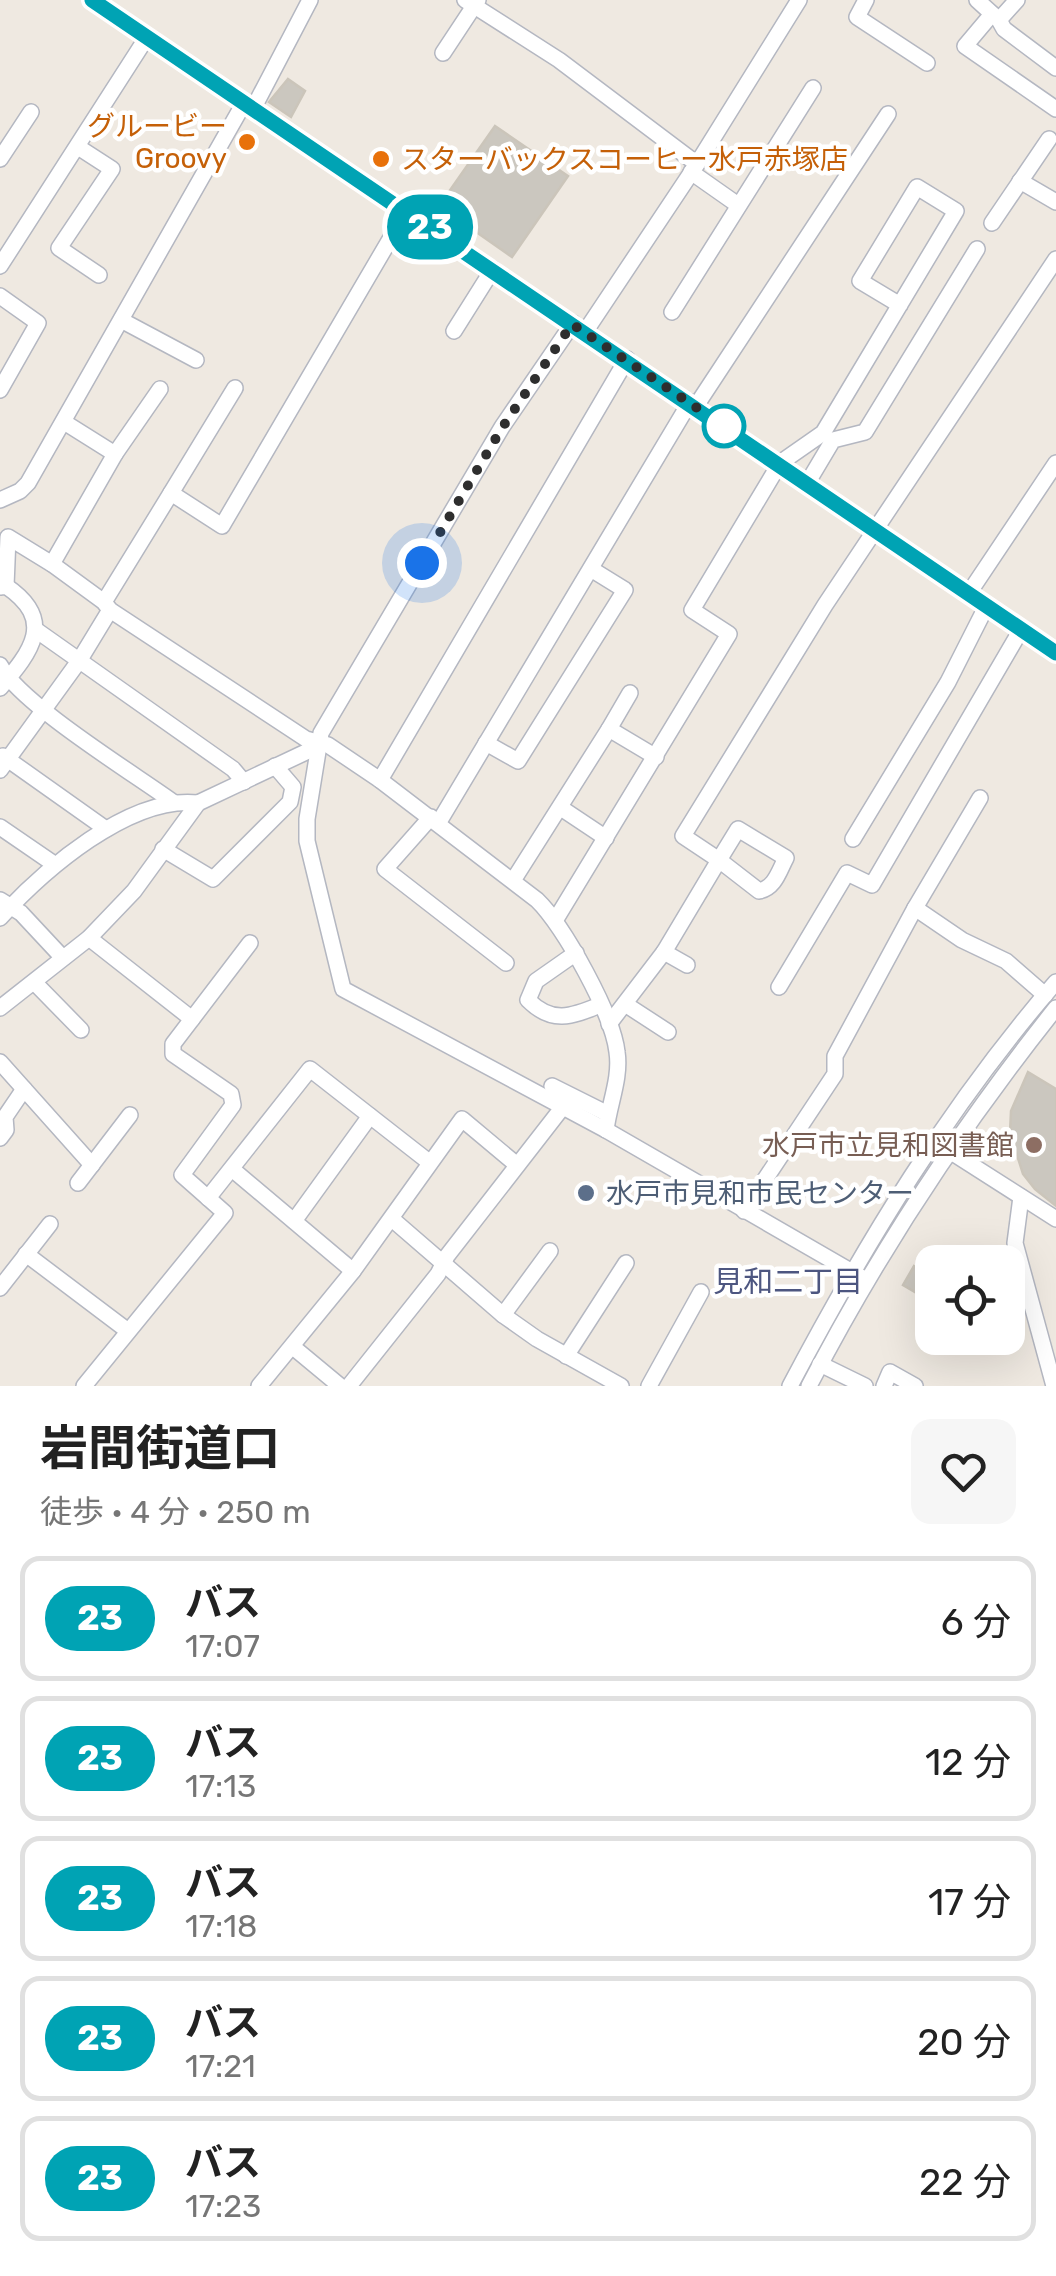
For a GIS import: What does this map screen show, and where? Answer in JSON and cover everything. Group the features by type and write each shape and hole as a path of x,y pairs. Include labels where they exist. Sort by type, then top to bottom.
{"street":[{"path":"92,0 118,7 147,36 248,106 1056,653"},
{"path":"0,500 28,483 310,0"},
{"path":"0,1008 89,938 134,891 198,804 306,752 318,742 502,428 694,168 799,0"},
{"path":"866,0 857,17 927,63"},
{"path":"977,0 1004,29 1056,68"},
{"path":"1017,0 966,46 1056,110"},
{"path":"443,53 472,2 560,60 738,204"},
{"path":"0,266 147,36"},
{"path":"672,312 812,88"},
{"path":"0,158 31,112"},
{"path":"506,964 386,869 435,819 486,743 693,404 888,114"},
{"path":"992,224 1049,139"},
{"path":"78,147 112,169 59,248 99,275"},
{"path":"1020,181 1056,202"},
{"path":"556,919 730,634 692,610 780,464 824,432 900,305 956,211 917,187 860,281 900,305"},
{"path":"170,493 222,526 406,212"},
{"path":"808,482 834,440 866,432 977,248"},
{"path":"609,1024 664,952 719,860 683,836 875,528 1056,259"},
{"path":"454,331 493,269"},
{"path":"0,296 38,322 0,390"},
{"path":"122,320 196,360"},
{"path":"380,780 627,360"},
{"path":"106,829 3,761 79,661 170,493 235,388"},
{"path":"52,564 115,454 160,389"},
{"path":"64,422 115,454"},
{"path":"970,593 1056,463"},
{"path":"173,802 2,677 28,653 36,630 28,602 3,586 8,537 306,739 318,742 380,780 514,880 556,919 576,953 618,1051 607,1122"},
{"path":"486,743 518,760 625,590 590,569"},
{"path":"853,838 948,682 987,604"},
{"path":"779,987 847,873 872,885 1022,628"},
{"path":"36,630 233,768 244,782"},
{"path":"514,880 630,694"},
{"path":"609,729 656,756"},
{"path":"318,742 306,819 308,841 343,990 562,1108 607,1122"},
{"path":"163,849 213,879 290,802 293,787 275,766"},
{"path":"744,1211 835,1074 836,1056 980,798"},
{"path":"3,908 54,864 106,829 173,802 198,804"},
{"path":"561,808 606,838"},
{"path":"0,827 54,864"},
{"path":"3,908 21,913 63,958"},
{"path":"790,1386 962,1103 1051,988 962,940 916,908"},
{"path":"89,938 192,1019"},
{"path":"84,1386 225,1213 182,1174 233,1105 231,1094 173,1054 173,1044 250,943"},
{"path":"664,952 687,965"},
{"path":"576,953 536,981 528,1000 539,1011 558,1018 600,1006"},
{"path":"34,982 80,1030"},
{"path":"625,1004 668,1032"},
{"path":"809,1386 859,1275 1056,1008"},
{"path":"0,1062 92,1165"},
{"path":"208,1198 310,1069 429,1162"},
{"path":"552,1086 744,1211 859,1275"},
{"path":"0,1138 6,1130 4,1118 24,1088"},
{"path":"349,1386 562,1108"},
{"path":"78,1183 130,1116"},
{"path":"294,1221 370,1116"},
{"path":"259,1386 353,1271 462,1118 516,1165"},
{"path":"948,1150 1056,1220"},
{"path":"232,1169 353,1271"},
{"path":"1021,1197 1015,1244 1054,1386"},
{"path":"392,1219 503,1315 621,1386"},
{"path":"0,1288 50,1224"},
{"path":"503,1315 550,1251"},
{"path":"26,1254 128,1331"},
{"path":"566,1356 626,1263"},
{"path":"649,1386 701,1292"},
{"path":"293,1347 340,1386"},
{"path":"820,1364 865,1386"},
{"path":"884,1386 890,1372 915,1386"}],"building":[{"path":"288,79 305,91 291,117 269,102"},
{"path":"495,126 568,176 512,257 439,206"},
{"name":"水戸市立見和図書館","path":"1028,1072 1056,1089 1056,1206 1023,1174 1010,1133 1011,1111"},
{"path":"914,1266 915,1267 915,1292 903,1285"}],"bus line":[{"name":"23","path":"92,0 1056,653"}],"place":[{"name":"グルービー Groovy","path":"247,142"},
{"name":"スターバックスコーヒー水戸赤塚店","path":"381,159"},
{"name":"水戸市立見和図書館","path":"1034,1145"},
{"name":"水戸市見和市民センター","path":"586,1193"}],"district":[{"name":"見和二丁目","path":"788,1282"}],"route":[{"path":"422,563 502,428 572,324 724,426"}]}
